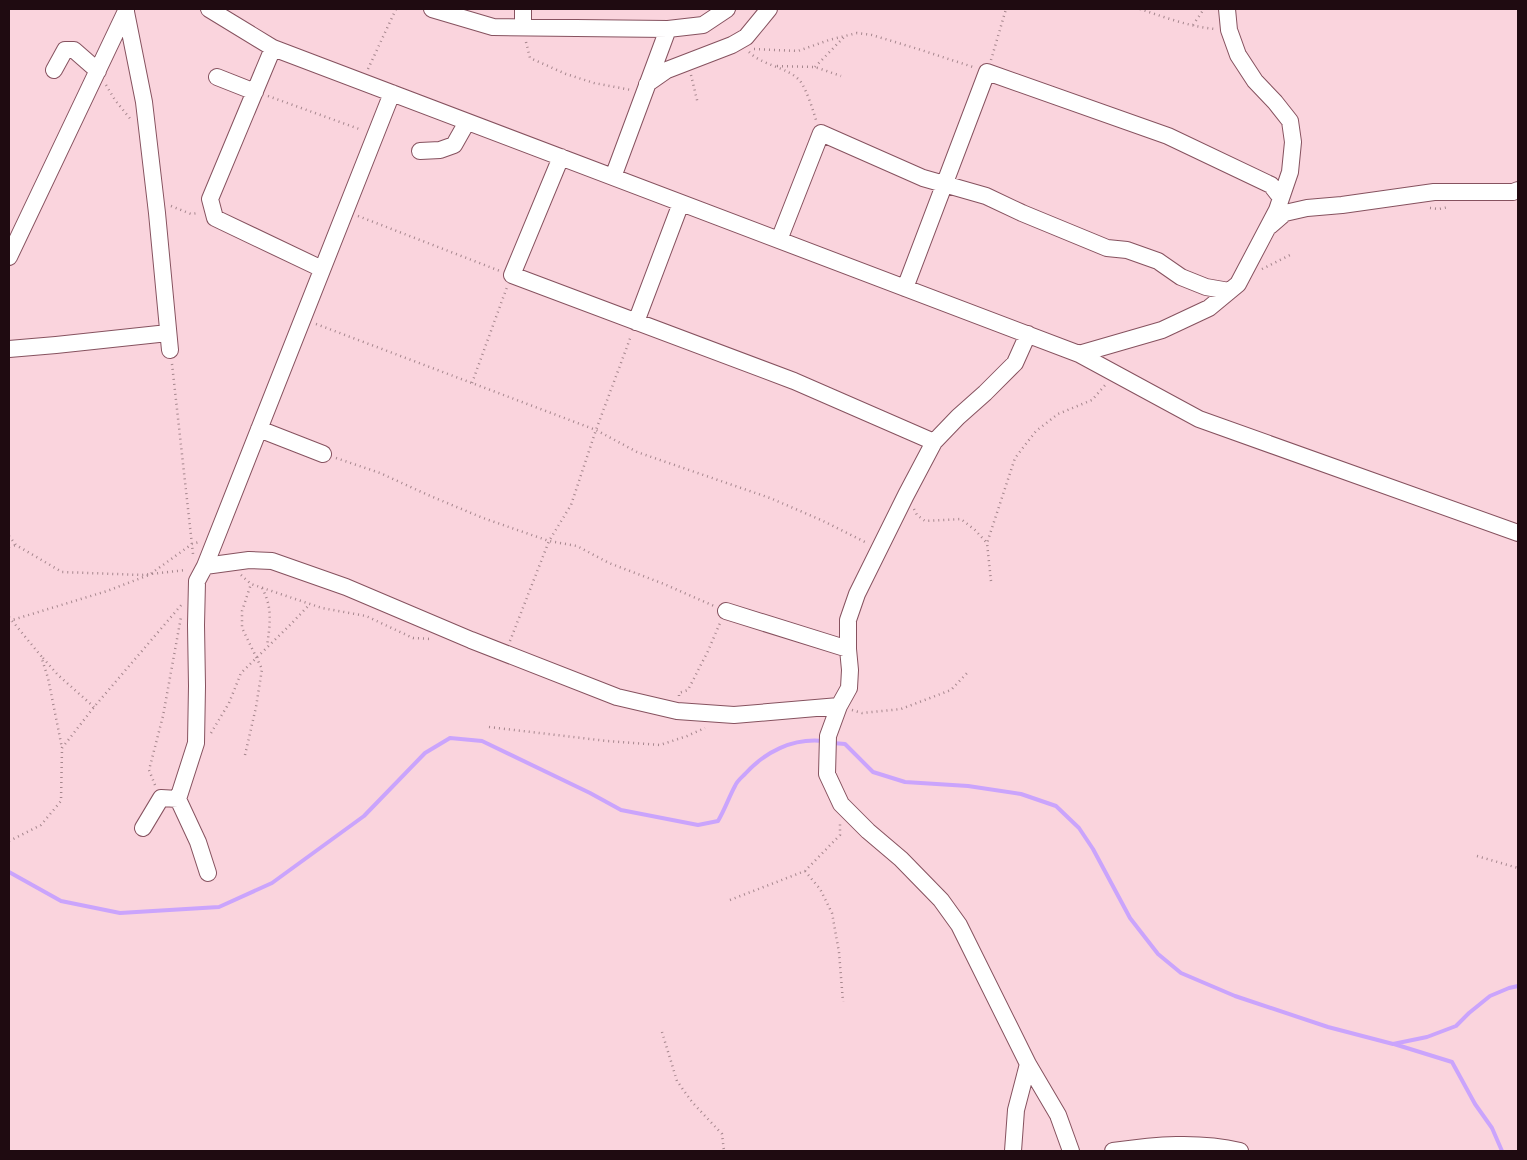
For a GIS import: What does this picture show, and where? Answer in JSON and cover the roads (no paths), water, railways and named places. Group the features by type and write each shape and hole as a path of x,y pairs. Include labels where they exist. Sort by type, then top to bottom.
{"street":[{"path":"208,9 273,48 1079,354 1199,419 1518,533"},
{"path":"432,9 493,27 668,29 703,25 727,9"},
{"path":"523,9 523,27"},
{"path":"646,88 667,70 732,45 746,37 769,9"},
{"path":"1079,354 1162,330 1209,308 1238,284 1268,227 1290,172 1293,142 1290,121 1251,74 1238,55 1229,30 1227,9"},
{"path":"9,256 126,11"},
{"path":"126,11 144,102 170,350"},
{"path":"612,177 668,29"},
{"path":"273,48 210,199 215,218 322,269"},
{"path":"54,70 65,50 74,50 98,71"},
{"path":"905,288 987,72 1168,136 1271,185 1280,198"},
{"path":"217,77 255,92"},
{"path":"208,874 198,842 178,799 196,742 197,581 205,566 392,93"},
{"path":"420,151 440,150 454,145 467,122"},
{"path":"779,240 821,133 923,178 986,196 1107,248 1127,250 1158,261 1181,277 1206,287 1229,291"},
{"path":"561,157 512,275 794,381 934,442"},
{"path":"1268,227 1285,214 1307,208 1434,192 1513,192 1518,190"},
{"path":"636,322 681,203"},
{"path":"9,349 56,346 168,333"},
{"path":"1028,334 1015,363 934,442 857,594 848,620 850,670 848,688 839,706 828,743 827,774 841,804 941,900 958,926 1028,1064 1058,1115 1071,1151"},
{"path":"259,429 323,454"},
{"path":"205,566 249,560 272,561 346,587 617,697 677,711 734,715 839,706"},
{"path":"726,611 848,649"},
{"path":"143,828 161,798 178,799"},
{"path":"1013,1151 1016,1110 1028,1064"},
{"path":"1113,1151 1150,1145 1189,1145 1240,1151"}],"waterway":[{"path":"9,872 61,901 120,913 219,907 272,883 364,816 425,753 450,738 482,741 621,810 698,825 718,821 737,783 761,759 790,744 823,741"},
{"path":"833,743 845,744 873,772 905,782 968,786 1021,794 1056,806 1079,828 1093,849 1130,918 1158,954 1181,973 1235,996 1328,1027 1393,1044 1427,1037 1456,1026 1490,996 1518,986"},
{"path":"1394,1044 1452,1062 1475,1104 1492,1128 1502,1151"}]}
